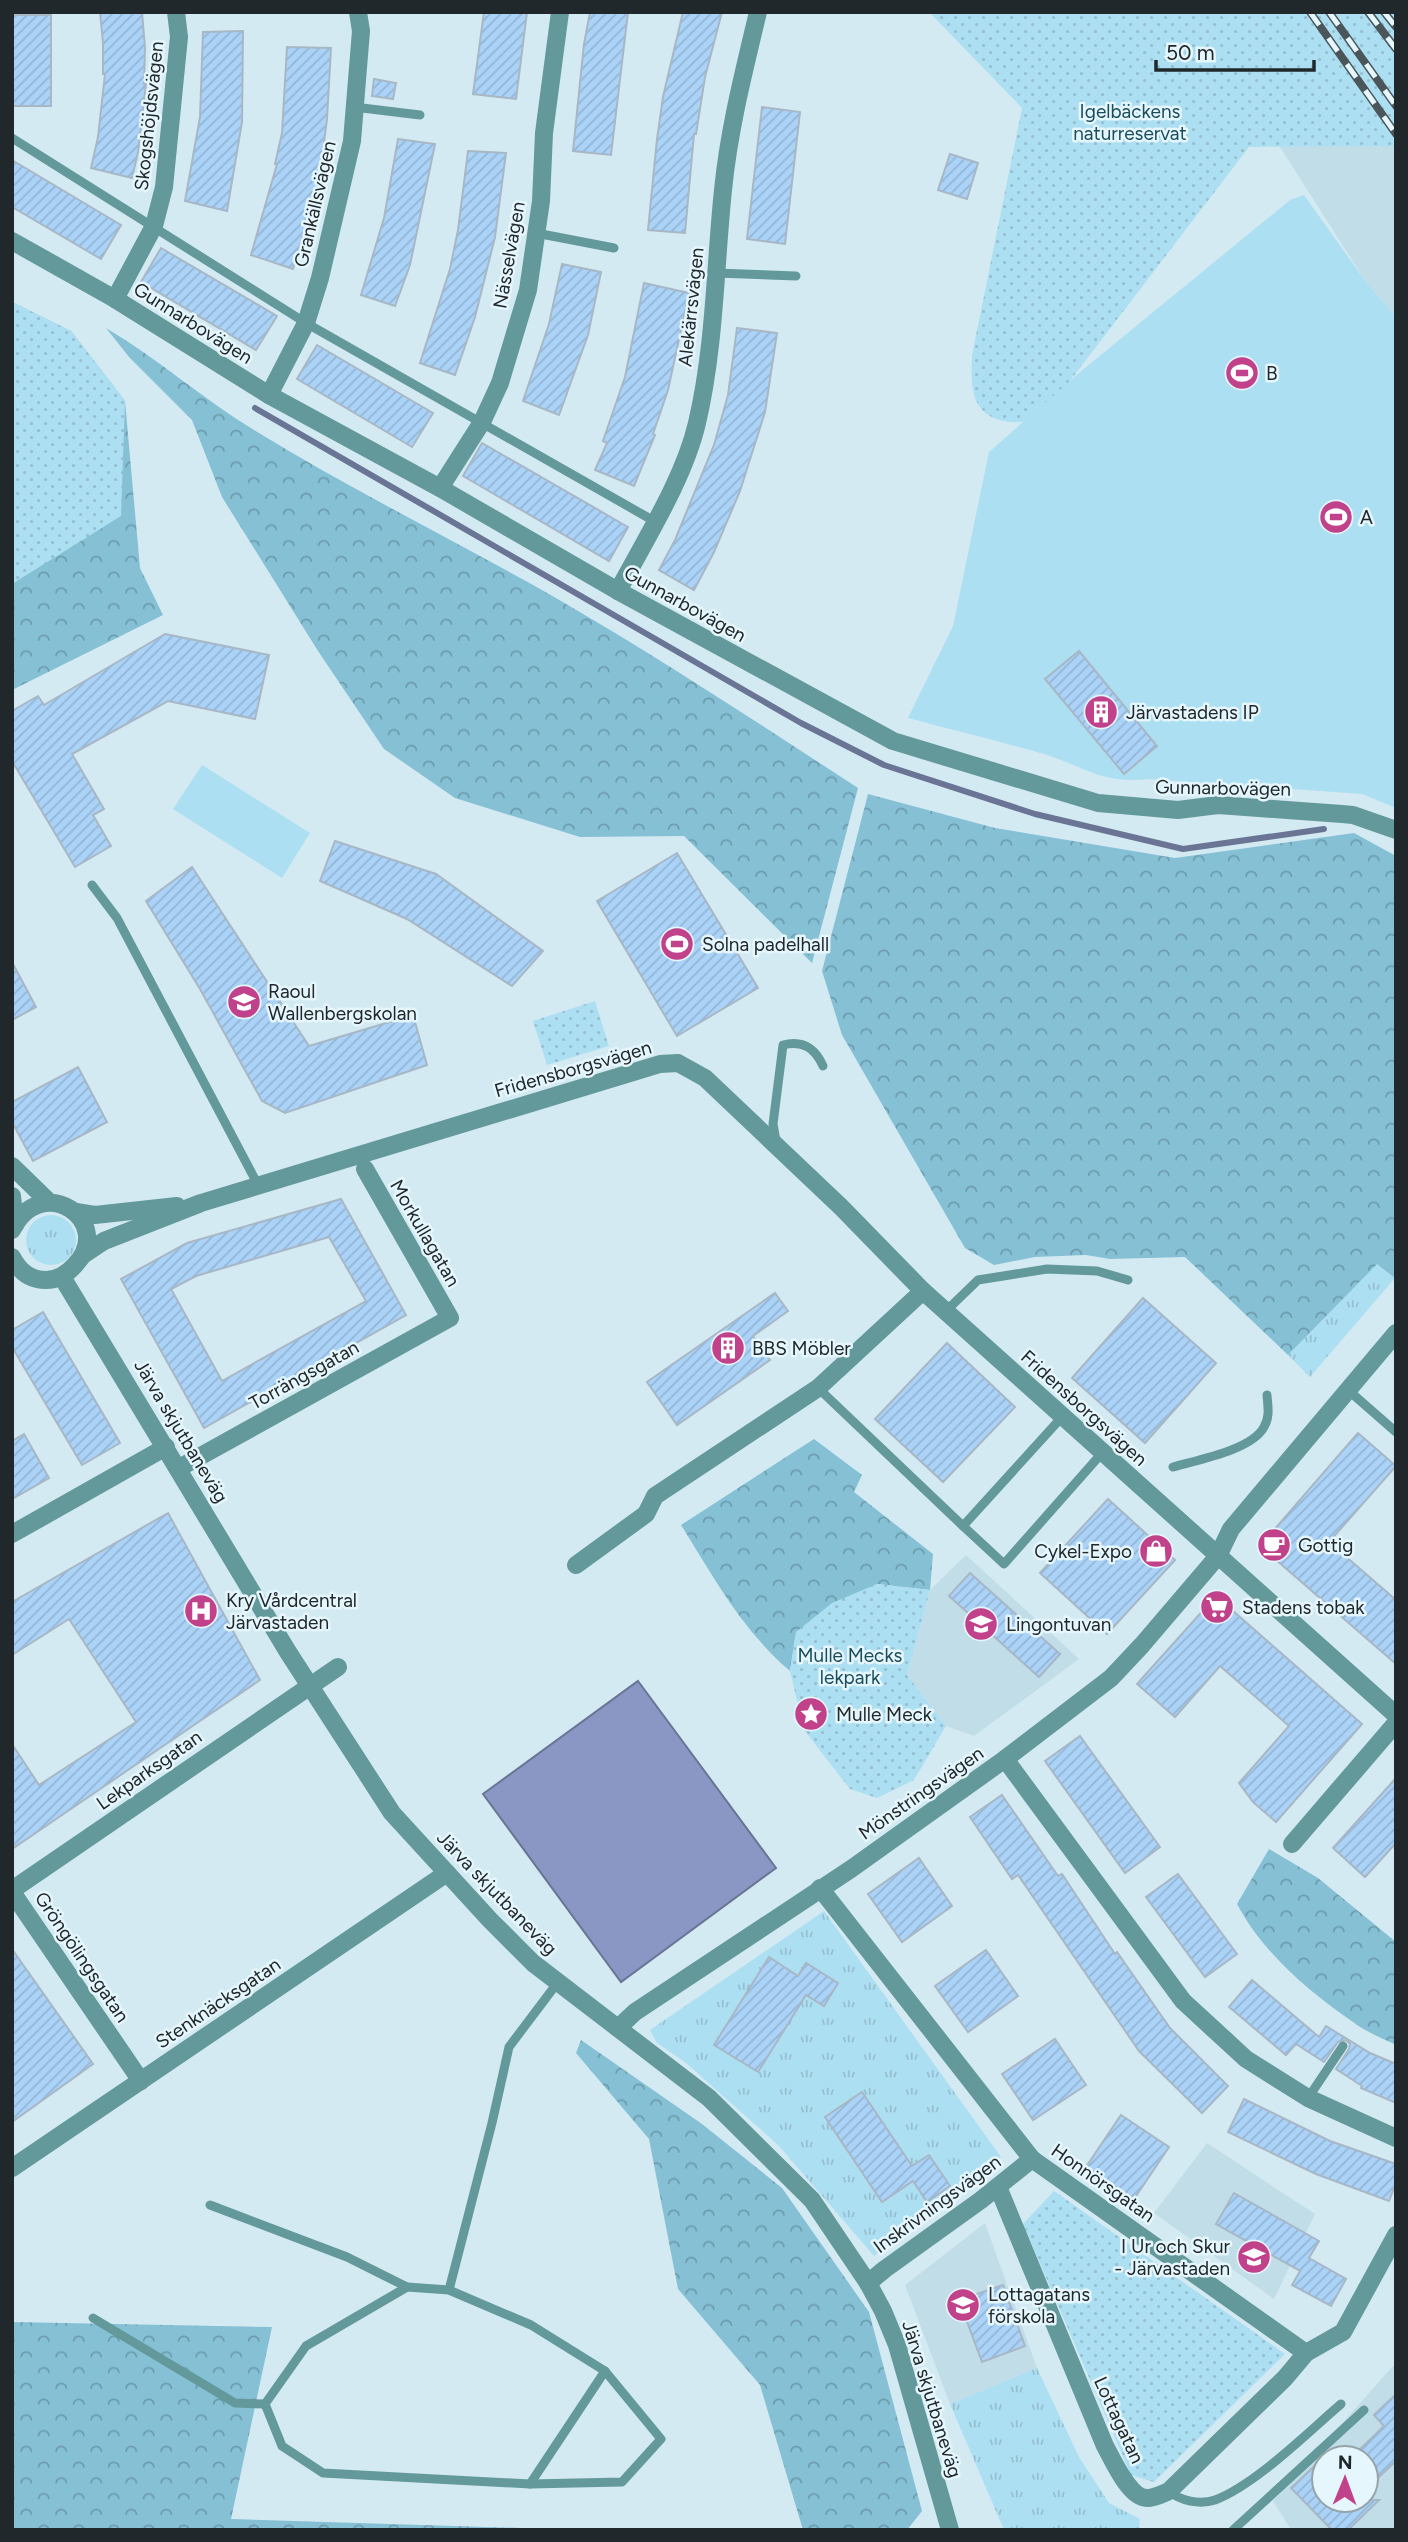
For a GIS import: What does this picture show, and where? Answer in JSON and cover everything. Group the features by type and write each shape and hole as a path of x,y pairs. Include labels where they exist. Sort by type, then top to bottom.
{"street":[{"name":"Skogshöjdsvägen","path":"115,299 154,226 164,187 179,37 176,12"},
{"name":"Grankällsvägen","path":"269,395 306,323 320,278 349,154 361,31 358,12"},
{"name":"Nässelvägen","path":"440,488 482,422 500,383 528,290 541,201 544,133 560,12"},
{"name":"Alekärrsvägen","path":"618,591 673,489 697,424 712,328 731,126 758,12"},
{"name":"Gunnarbovägen","path":"12,241 115,299 269,395 440,488 618,591 894,741 1098,803 1178,810 1207,806 1342,814 1396,830"},
{"name":"Fridensborgsvägen","path":"62,1277 83,1255 104,1241 201,1203 660,1064 678,1063 705,1078 841,1207 923,1291 1396,1715"},
{"path":"12,1166 48,1201 60,1203 76,1212 86,1230 83,1255"},
{"name":"Morkullagatan","path":"365,1169 450,1318"},
{"path":"13,1196 13,1228"},
{"path":"13,1228 28,1210 48,1201"},
{"name":"Fridensborgsvägen","path":"76,1212 95,1214 201,1203"},
{"path":"15,1265 40,1279 62,1277"},
{"name":"Järva skjutbaneväg","path":"62,1277 310,1685 392,1813 533,1963 709,2098 812,2200 868,2283 897,2345 950,2530"},
{"path":"576,1566 646,1514 655,1496 818,1388 923,1291"},
{"name":"Torrängsgatan","path":"179,1468 450,1318"},
{"path":"1218,1556 1231,1529 1396,1334"},
{"path":"12,1535 166,1447"},
{"name":"Mönstringsvägen","path":"618,2028 635,2012 851,1869 1005,1759 1111,1678 1218,1556"},
{"name":"Lekparksgatan","path":"12,1891 338,1667"},
{"path":"1292,1844 1396,1723"},
{"path":"1005,1759 1183,2001 1246,2059 1308,2098 1396,2138"},
{"name":"Stenknäcksgatan","path":"12,2168 447,1873"},
{"name":"Honnörsgatan","path":"820,1888 1032,2159 1306,2353"},
{"name":"Gröngölingsgatan","path":"12,1891 141,2081"},
{"name":"Inskrivningsvägen","path":"868,2283 1032,2159"},
{"name":"Lottagatan","path":"998,2187 1105,2446 1127,2484 1139,2496 1146,2498 1169,2491"},
{"path":"1169,2491 1285,2378 1306,2353 1343,2332 1396,2235"}],"lane":[{"path":"354,107 420,115"},
{"path":"12,138 306,323 647,517"},
{"path":"536,233 614,248"},
{"path":"716,273 796,275"},
{"path":"92,885 117,918 258,1185"},
{"path":"777,1146 774,1124 783,1045 804,1044 818,1055 823,1066"},
{"path":"946,1311 978,1280 1047,1269 1097,1271 1128,1280"},
{"path":"818,1388 1004,1564 1102,1453"},
{"path":"1348,1390 1396,1432"},
{"path":"1173,1467 1250,1442 1264,1429 1269,1413 1267,1395"},
{"path":"962,1526 1062,1417"},
{"path":"449,2290 509,2047 558,1982"},
{"path":"1308,2098 1343,2046"},
{"path":"210,2205 347,2257 407,2287 449,2290 531,2325 605,2371 661,2439 622,2482 530,2484 323,2473 282,2446 265,2404"},
{"path":"265,2404 306,2346 407,2287"},
{"path":"93,2318 235,2403 265,2404"},
{"path":"530,2484 605,2371"},
{"path":"1169,2491 1178,2500 1212,2501 1246,2484 1341,2404"},
{"path":"1233,2530 1364,2410"}],"shaded area":[{"path":"1396,12 1396,317 1366,282 1252,103"},
{"name":"Lingontuvan","path":"966,1555 1079,1659 974,1736 946,1726 907,1675 930,1590"},
{"path":"638,1681 776,1868 621,1982 483,1794"},
{"name":"I Ur och Skur - Järvastaden","path":"1207,2143 1315,2214 1274,2299 1154,2213"},
{"name":"Lottagatans förskola","path":"985,2223 1037,2368 950,2404 905,2285"},
{"path":"1393,2366 1396,2368 1396,2530 1291,2530 1273,2501 1310,2459 1310,2514 1380,2514 1380,2444 1324,2444"}],"green space":[{"name":"Igelbäckens naturreservat","path":"929,12 1396,12 1396,146 1249,147 1050,406 1032,420 1004,421 984,412 974,396 972,355 1022,108"},
{"path":"1304,195 1366,282 1396,317 1396,808 1362,794 1106,777 1044,754 908,718 953,626 989,452 1080,372 1290,200"},
{"path":"12,302 71,331 125,401 140,568 163,615 12,690"},
{"path":"12,302 71,331 125,401 121,516 12,584"},
{"path":"106,328 254,430 569,605 858,788 812,963 684,836 580,837 455,798 384,749 318,651 222,497 192,420 129,357"},
{"path":"202,765 310,833 282,878 173,809"},
{"path":"868,794 995,828 1175,858 1354,833 1396,856 1396,1279 1377,1264 1288,1355 1185,1257 1035,1257 994,1265 965,1248 842,1035 822,971"},
{"path":"595,1001 609,1046 547,1065 533,1021"},
{"path":"51,1215 69,1222 76,1240 69,1258 51,1265 33,1258 26,1240 33,1222"},
{"path":"1377,1263 1395,1278 1310,1377 1288,1355"},
{"path":"814,1439 862,1475 854,1492 933,1554 930,1590 877,1584 796,1632 790,1671 743,1621 681,1525"},
{"name":"Mulle Mecks lekpark","path":"877,1584 930,1590 907,1675 946,1726 914,1780 877,1798 850,1789 804,1730 790,1671 796,1632 832,1603"},
{"path":"1269,1849 1318,1878 1396,1942 1396,2045 1358,2026 1303,1984 1273,1955 1248,1922 1237,1904"},
{"path":"824,1911 1001,2157 874,2256 779,2146 686,2063 657,2043 650,2030"},
{"path":"581,2040 702,2124 782,2188 869,2312 922,2511 907,2530 803,2530 760,2385 678,2289 649,2139 576,2053"},
{"path":"1054,2191 1285,2354 1154,2482 1131,2475 1023,2224"},
{"path":"12,2322 272,2327 231,2519 585,2530 12,2530"},
{"path":"1037,2368 1079,2457 1109,2503 1140,2519 1139,2530 1004,2530 950,2404"}],"building":[{"path":"100,12 142,12 146,84 138,152 132,178 91,168 98,137 105,74"},
{"path":"484,12 527,12 516,99 473,94"},
{"path":"590,12 628,12 611,155 573,151"},
{"path":"683,12 722,12 694,134 685,233 648,230 663,97"},
{"path":"12,15 51,15 51,106 12,106"},
{"path":"243,31 242,122 227,211 185,201 200,117 203,32"},
{"path":"287,47 331,48 327,119 319,182 293,269 251,255 277,164 282,133"},
{"path":"374,79 396,83 393,99 372,96"},
{"path":"762,107 800,112 785,244 747,239"},
{"path":"398,139 435,144 410,265 395,306 361,295 384,218"},
{"path":"468,151 506,153 495,237 475,317 455,375 420,363 450,269"},
{"path":"950,154 978,163 967,199 938,190"},
{"path":"12,160 121,225 101,259 12,207"},
{"path":"161,248 277,316 256,350 141,282"},
{"path":"562,264 601,272 588,335 559,415 523,401 549,324"},
{"path":"644,283 689,293 668,390 653,434 655,435 634,486 595,470 607,443 603,441 625,377"},
{"path":"737,328 777,333 765,412 740,491 714,552 694,590 659,570 675,540 714,445 728,395"},
{"path":"317,345 433,413 412,447 297,379"},
{"path":"482,443 628,527 609,561 463,476"},
{"path":"165,634 269,655 255,719 168,701 72,754 104,809 93,815 111,846 75,867 12,761 12,711 38,696 44,705"},
{"name":"Järvastadens IP","path":"1079,651 1157,746 1124,774 1045,679"},
{"name":"Raoul Wallenbergskolan","path":"335,841 436,874 543,951 512,986 407,919 320,881"},
{"name":"Solna padelhall","path":"677,853 758,988 677,1036 597,901"},
{"name":"Raoul Wallenbergskolan","path":"192,867 309,1046 413,1015 427,1065 285,1113 262,1101 200,989 146,901"},
{"path":"12,962 36,1007 12,1020"},
{"path":"78,1067 107,1122 33,1161 12,1122 12,1102"},
{"path":"341,1199 406,1315 204,1428 121,1279 187,1243","holes":["329,1237 366,1301 222,1381 171,1289 196,1276"]},
{"name":"BBS Möbler","path":"775,1293 788,1311 753,1336 770,1360 677,1425 647,1382"},
{"path":"1143,1298 1216,1363 1145,1443 1072,1378"},
{"path":"43,1312 120,1443 82,1465 12,1347 12,1330"},
{"path":"947,1343 1015,1407 943,1482 875,1419"},
{"path":"1358,1433 1396,1466 1329,1542 1396,1600 1396,1664 1260,1546"},
{"path":"24,1434 49,1478 12,1499 12,1441"},
{"path":"1108,1499 1175,1560 1107,1634 1040,1573"},
{"path":"168,1513 260,1680 12,1849 12,1744 39,1785 136,1722 69,1619 12,1655 12,1602"},
{"path":"970,1573 1060,1654 1039,1677 949,1596"},
{"path":"1216,1596 1362,1724 1276,1822 1253,1802 1239,1783 1289,1726 1220,1666 1175,1717 1137,1684"},
{"path":"1080,1736 1160,1847 1125,1873 1045,1761"},
{"path":"1396,1778 1396,1843 1365,1877 1333,1848"},
{"path":"1002,1795 1058,1876 1062,1874 1115,1954 1117,1952 1170,2028 1228,2086 1202,2113 1139,2051 1018,1875 1012,1879 970,1817"},
{"path":"919,1858 952,1906 902,1942 868,1894"},
{"path":"1178,1874 1237,1954 1205,1977 1146,1897"},
{"path":"12,1949 93,2064 12,2122"},
{"path":"986,1950 1018,1996 968,2032 935,1986"},
{"path":"769,1957 798,1976 806,1963 838,1983 824,2006 806,1995 758,2072 714,2045"},
{"path":"1252,1980 1319,2037 1326,2026 1370,2053 1396,2064 1396,2103 1361,2088 1362,2086 1336,2069 1349,2049 1350,2044 1346,2040 1338,2042 1324,2062 1296,2044 1286,2055 1229,2007"},
{"path":"1055,2039 1086,2085 1033,2120 1002,2074"},
{"path":"862,2092 912,2166 929,2155 950,2186 927,2202 913,2181 882,2202 825,2117"},
{"path":"1244,2099 1330,2141 1396,2164 1396,2183 1389,2201 1316,2174 1228,2132"},
{"path":"1121,2115 1169,2147 1134,2199 1086,2167"},
{"path":"1234,2193 1319,2241 1309,2258 1346,2279 1331,2306 1292,2285 1300,2271 1216,2224"},
{"path":"1003,2285 1025,2346 982,2362 959,2300"},
{"path":"1396,2394 1396,2461 1380,2476 1380,2444 1365,2444 1384,2426 1374,2415"},
{"path":"1310,2470 1310,2507 1291,2488"},
{"path":"1316,2514 1365,2514 1348,2530 1332,2530"}],"waterway":[{"path":"255,408 801,723 884,765 1035,814 1183,849 1324,829"}],"railway":[{"path":"1310,12 1396,134"},
{"path":"1329,12 1396,106"},
{"path":"1368,12 1396,49"},
{"path":"1384,12 1396,27"}],"place":[{"name":"B","path":"1242,373"},
{"name":"A","path":"1336,517"},
{"name":"Järvastadens IP","path":"1101,712"},
{"name":"Solna padelhall","path":"677,944"},
{"name":"Raoul Wallenbergskolan","path":"244,1002"},
{"name":"BBS Möbler","path":"728,1348"},
{"name":"Gottig","path":"1274,1545"},
{"name":"Cykel-Expo","path":"1156,1551"},
{"name":"Stadens tobak","path":"1217,1607"},
{"name":"Kry Vårdcentral Järvastaden","path":"201,1611"},
{"name":"Lingontuvan","path":"981,1624"},
{"name":"Mulle Meck","path":"811,1714"},
{"name":"I Ur och Skur - Järvastaden","path":"1254,2257"},
{"name":"Lottagatans förskola","path":"963,2305"}]}
